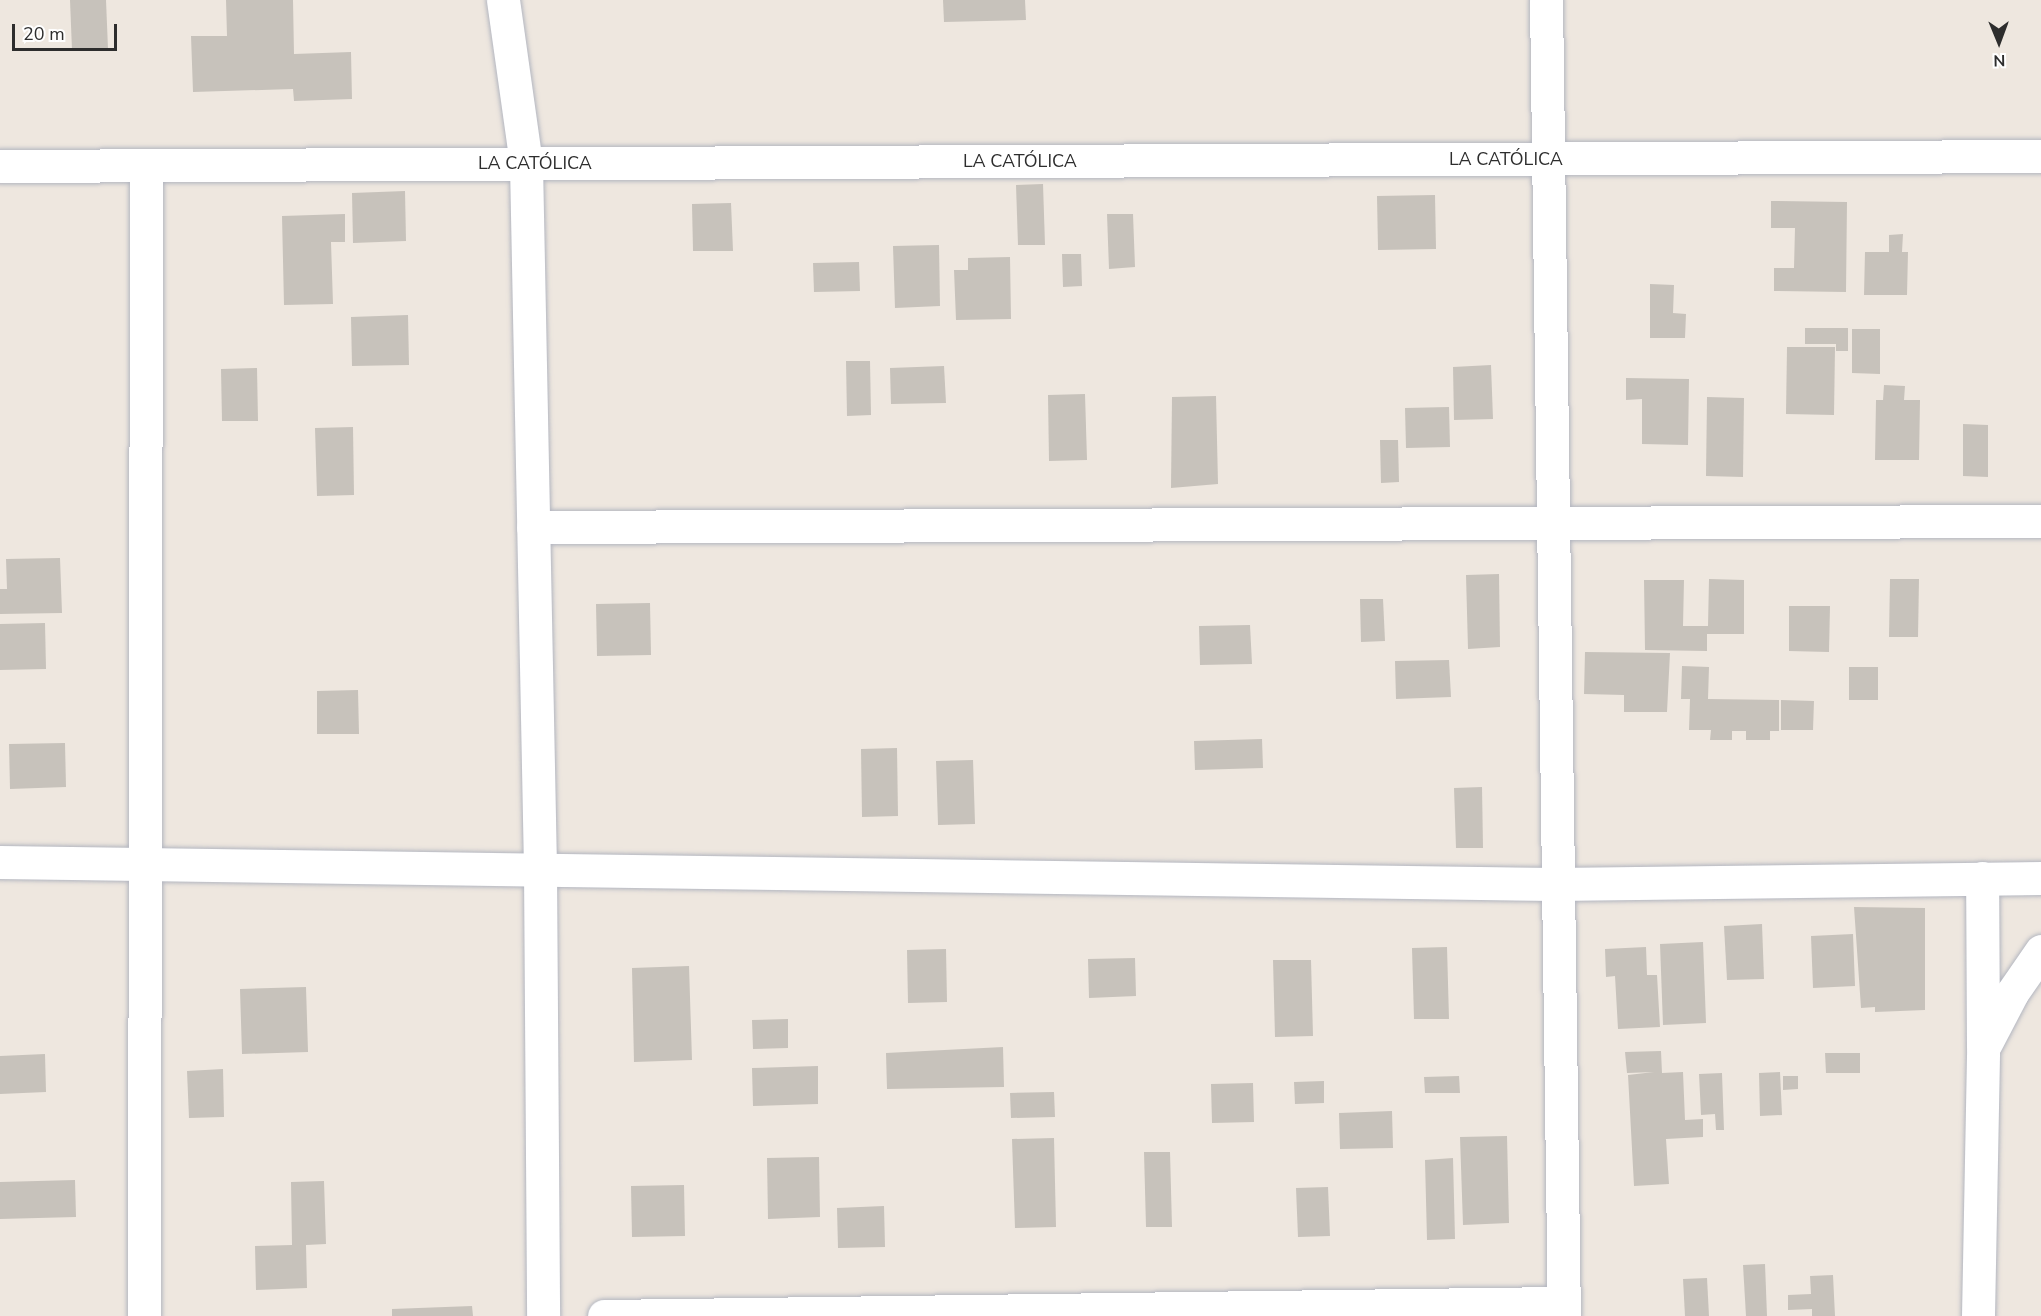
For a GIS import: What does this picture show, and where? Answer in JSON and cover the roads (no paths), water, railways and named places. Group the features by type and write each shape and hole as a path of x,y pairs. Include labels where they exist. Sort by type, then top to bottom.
{"street":[{"path":"503,0 526,164 540,869 543,1316"},
{"path":"604,1316 1564,1309 1555,884 1546,0"},
{"name":"LA CATÓLICA","path":"0,166 2041,156"},
{"path":"144,1316 146,165"},
{"path":"533,527 2041,521"},
{"path":"0,862 1555,884 2041,878"},
{"path":"1978,1316 1983,1047 1982,878"},
{"path":"1983,1047 2012,993 2041,951"}]}
